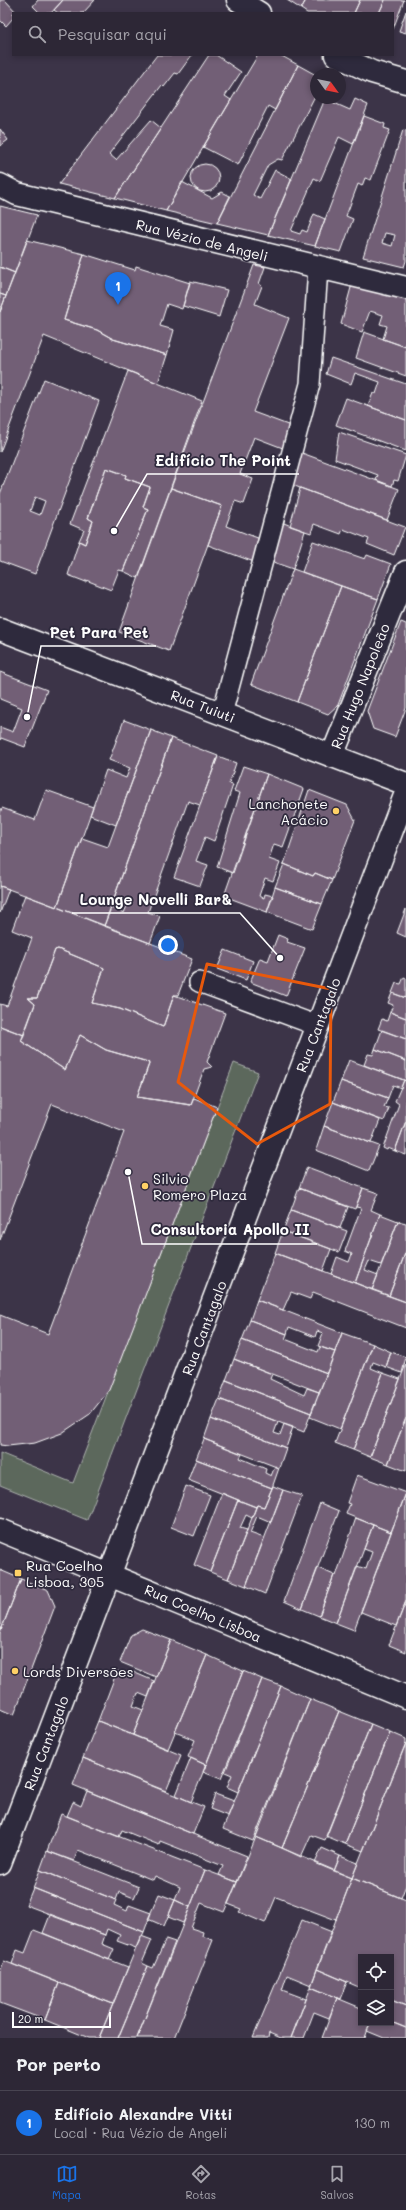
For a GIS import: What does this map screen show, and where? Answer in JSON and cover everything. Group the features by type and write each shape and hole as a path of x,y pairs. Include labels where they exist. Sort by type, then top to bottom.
{"street":[{"path":"238,0 257,12"},
{"path":"338,56 372,72 406,82"},
{"name":"Rua Vézio de Angeli","path":"0,185 17,194 318,268 406,288"},
{"name":"Rua Hugo Napoleão","path":"332,756 406,572"},
{"name":"Rua Tuiuti","path":"0,629 406,784"},
{"name":"Rua Cantagalo","path":"0,1863 111,1575 406,793"},
{"name":"Rua Coelho Lisboa","path":"0,1530 406,1697"}],"lane":[{"path":"222,714 310,384 318,268"},
{"path":"200,982 318,1026"}],"highlighted area":[{"path":"207,964 331,989 330,1104 257,1144 178,1082"}],"green space":[{"path":"234,1063 258,1072 87,1520 0,1485 0,1453 73,1483"}],"building":[{"path":"0,0 5,0 16,12 12,12 12,19 6,26 0,20"},
{"path":"38,0 63,0 52,12 39,12 33,6"},
{"path":"63,0 95,0 84,12 57,12 54,10"},
{"path":"287,0 306,0 301,9"},
{"path":"306,0 360,0 354,12 306,12 301,9"},
{"path":"360,0 385,0 379,12 354,12"},
{"path":"385,0 404,0 394,26 394,12 379,12"},
{"path":"406,11 406,33 399,31"},
{"path":"156,56 191,56 178,74 175,73 164,87 162,85 109,154 116,160 151,120 161,128 115,198 59,184"},
{"path":"208,56 217,56 241,72 225,96 231,100 166,211 115,198"},
{"path":"257,56 282,56 298,65 275,110 268,106 238,165 203,147"},
{"path":"298,65 310,72 311,104 282,160 278,159 268,165 253,195 260,199 275,170 292,179 268,235 217,223"},
{"path":"355,99 368,105 353,144 339,137 320,181 314,178 291,231 300,234 302,230 307,232 314,214 325,219 315,246 268,235 323,104 336,104 350,110"},
{"path":"364,116 385,124 384,128 390,130 371,180 365,178 362,186 358,184 346,216 353,219 341,252 315,246"},
{"path":"0,129 8,140 0,146"},
{"path":"403,130 406,131 406,261 404,267 363,257","holes":["385,233 395,235 392,246 382,243"]},
{"path":"205,164 215,168 219,178 215,188 205,192 195,188 191,178 195,168"},
{"path":"182,182 212,198 222,192 230,196 217,223 166,211"},
{"path":"0,206 37,215 15,273 0,267"},
{"path":"27,240 84,254 64,320 97,330 113,339 167,355 158,383 44,336 0,452 0,312"},
{"path":"84,254 135,270 136,266 190,283 182,309 167,304 160,326 174,330 167,355 113,339 97,330 64,320"},
{"path":"254,265 265,267 259,284 262,286 255,304 289,318 253,412 296,428 288,450 254,437 240,474 253,479 244,504 235,501 226,526 263,540 254,562 208,545 222,506 171,488"},
{"path":"0,267 15,273 6,296 0,294"},
{"path":"190,281 227,290 219,317 183,306"},
{"path":"352,284 406,295 406,347 383,339 387,326 380,324 383,315 370,311 362,332 341,324"},
{"path":"0,294 6,296 0,312"},
{"path":"364,332 406,347 406,376 356,358"},
{"path":"331,358 406,384 406,420 368,406 373,393 376,394 380,382 355,373 351,384 326,374"},
{"path":"128,371 202,401 138,578 123,571 148,509 143,507 150,487 125,478 126,475 106,468 88,518 93,521 85,544 79,541 84,530 70,524"},
{"path":"44,379 99,401 35,574 0,561 0,494","holes":["35,497 45,501 40,515 30,511"]},
{"path":"346,398 406,420 406,451 336,425"},
{"path":"339,432 406,455 398,481 394,480 392,486 376,480 378,475 335,459"},
{"path":"302,453 399,489 387,520 292,485"},
{"path":"106,468 126,475 125,478 150,487 143,507 148,509 123,571 119,570 111,590 86,580 86,582 68,575 79,541 85,544 93,521 88,518"},
{"path":"171,488 222,506 169,651 119,632"},
{"path":"300,488 405,527 394,555 367,544 369,539 343,529 341,534 314,524 311,533 290,526"},
{"path":"281,522 305,531 293,569 270,561"},
{"path":"313,541 365,559 367,555 391,564 378,599 302,572"},
{"path":"293,569 341,586 297,702 251,684"},
{"path":"341,586 378,599 338,705 328,714 297,702"},
{"path":"401,622 406,624 406,708 395,737 373,729 367,711"},
{"path":"0,672 47,690 25,747 1,738 0,740 0,727 13,732 22,708 0,699"},
{"path":"124,720 151,730 116,825 90,815 106,770 126,778 130,768 109,760"},
{"path":"151,730 171,738 104,926 57,907 82,838 108,847"},
{"path":"171,738 218,756 200,805 188,801 148,912 160,916 150,943 104,926 111,908 124,913 127,906 113,901"},
{"path":"218,756 236,763 229,784 233,785 214,841 205,837 196,861 208,865 200,886 174,877"},
{"path":"243,766 267,774 233,873 217,867 240,793 234,791"},
{"path":"267,774 304,789 283,847 274,844 269,859 280,863 273,881 265,878 259,896 264,898 265,894 273,896 267,912 224,896"},
{"path":"46,790 93,807 57,907 0,886 0,813 2,808 35,820"},
{"path":"309,790 347,805 355,820 332,880 315,873 313,876 284,864"},
{"path":"284,864 313,876 315,873 332,880 322,904 275,887"},
{"path":"0,886 9,889 0,913"},
{"path":"275,887 322,904 312,929 267,912"},
{"path":"25,895 192,959 178,995 174,995 163,1027 120,1009 92,1003 104,968 58,949 55,950 37,998 28,998 35,1004 24,1035 0,1026 0,1004 7,1006 32,938 12,930"},
{"path":"406,909 406,937 397,933"},
{"path":"278,935 288,939 287,942 305,948 286,996 250,982 260,958 268,961"},
{"path":"58,949 104,968 92,1003 120,1009 163,1027 174,995 225,1013 207,1062 212,1067 204,1069 191,1105 137,1097 149,1064 148,1062 106,1050 80,1035 65,1070 21,1041 35,1004 28,998 37,998 55,950"},
{"path":"225,950 253,961 246,980 217,969"},
{"path":"404,977 406,978 406,998 392,993 396,983 401,984"},
{"path":"392,993 406,998 406,1018 390,1012 393,1005 388,1003"},
{"path":"390,1012 406,1018 406,1039 378,1029 382,1019 387,1021"},
{"name":"Silvio Romero Plaza","path":"0,1026 24,1035 21,1041 65,1070 80,1035 106,1050 148,1062 149,1064 137,1097 191,1105 194,1098 217,1107 109,1390 90,1414 62,1433 35,1443 8,1446 0,1445 0,1315 48,1334 124,1132 52,1104 0,1240"},
{"path":"382,1030 406,1039 406,1061 375,1049"},
{"path":"375,1049 406,1061 406,1081 364,1065 368,1054 373,1055"},
{"path":"349,1060 404,1080 401,1088 393,1085 388,1098 341,1081"},
{"path":"404,1080 406,1081 406,1121 395,1151 388,1148 387,1150 383,1148 399,1104 395,1101"},
{"path":"341,1081 388,1098 384,1107 389,1108 384,1121 333,1102"},
{"path":"333,1102 380,1120 371,1143 324,1126"},
{"path":"406,1121 406,1155 395,1151"},
{"path":"324,1126 379,1146 369,1171 316,1150"},
{"path":"307,1167 363,1188 355,1209 299,1188"},
{"path":"299,1188 348,1207 340,1228 291,1210"},
{"path":"363,1188 378,1193 371,1210 380,1214 355,1283 331,1274 337,1257 349,1262 352,1254 345,1251 361,1208 356,1207"},
{"path":"291,1210 347,1231 339,1252 283,1231"},
{"path":"380,1214 398,1221 381,1265 369,1261 365,1270 378,1275 372,1290 355,1283"},
{"path":"398,1221 406,1223 406,1251 389,1296 372,1290"},
{"path":"283,1231 331,1249 323,1271 275,1253"},
{"path":"406,1251 406,1302 389,1296"},
{"path":"275,1253 406,1302 406,1328 313,1292 310,1299 291,1292 283,1310 257,1300"},
{"path":"257,1300 342,1333 335,1352 318,1346 323,1333 317,1331 315,1337 289,1327 287,1334 250,1320"},
{"path":"250,1320 287,1334 285,1339 318,1352 320,1347 335,1352 327,1373 242,1340"},
{"path":"342,1333 373,1344 340,1429 310,1417"},
{"path":"242,1340 327,1373 319,1392 234,1359"},
{"path":"373,1344 391,1352 386,1367 373,1362 371,1368 383,1373 353,1450 335,1443"},
{"path":"391,1352 406,1357 402,1373 386,1367"},
{"path":"234,1359 272,1374 270,1379 304,1395 307,1388 319,1392 311,1413 226,1380"},
{"path":"406,1364 406,1418 388,1464 370,1457"},
{"path":"383,1373 400,1379 370,1457 353,1450"},
{"path":"226,1380 311,1413 304,1432 219,1399"},
{"path":"219,1399 278,1422 274,1433 280,1435 284,1424 293,1427 286,1448 211,1419"},
{"path":"406,1418 406,1471 388,1464"},
{"path":"211,1419 286,1448 279,1468 204,1439"},
{"path":"204,1439 242,1454 240,1458 266,1469 265,1473 271,1476 275,1466 279,1468 272,1488 196,1459"},
{"path":"196,1459 272,1488 264,1507 257,1505 256,1507 188,1480"},
{"path":"357,1475 406,1493 391,1532 346,1514 350,1504 347,1503"},
{"path":"186,1486 210,1495 194,1536 171,1527"},
{"path":"273,1486 283,1490 271,1522 257,1516 250,1533 264,1538 246,1586 228,1579 257,1505 264,1507"},
{"path":"283,1490 302,1496 265,1594 246,1586"},
{"path":"222,1493 238,1500 210,1572 194,1565"},
{"path":"406,1493 406,1601 396,1626 361,1612"},
{"path":"238,1500 256,1507 252,1518 246,1515 240,1528 247,1530 228,1579 210,1572"},
{"path":"320,1503 339,1511 302,1609 284,1601"},
{"path":"356,1518 373,1525 336,1623 319,1616 334,1575 336,1576"},
{"path":"373,1525 391,1532 354,1630 336,1623 357,1566 366,1569 372,1552 364,1549"},
{"path":"318,1568 334,1575 319,1616 302,1609"},
{"path":"0,1570 21,1579 0,1633"},
{"name":"Lords Diversões","path":"21,1579 48,1590 55,1606 14,1715 0,1709 0,1633"},
{"path":"406,1601 406,1652 389,1645"},
{"path":"142,1629 171,1640 156,1677 120,1662 131,1635"},
{"path":"171,1640 207,1655 168,1749 133,1735"},
{"path":"207,1655 243,1671 206,1765 188,1757 195,1740 175,1732"},
{"path":"117,1671 132,1676 133,1672 154,1681 148,1697 138,1693 133,1706 143,1710 133,1735 98,1721"},
{"path":"243,1671 262,1679 221,1779 203,1772"},
{"path":"262,1679 281,1686 238,1792 227,1787 232,1775 225,1772"},
{"path":"281,1686 310,1699 253,1841 223,1829"},
{"path":"310,1699 339,1711 282,1848 256,1837"},
{"path":"339,1711 371,1724 325,1840 311,1835 301,1857 282,1848"},
{"path":"98,1721 181,1755 166,1791 83,1758"},
{"path":"371,1724 390,1732 345,1844 326,1836"},
{"path":"390,1732 406,1739 406,1743 363,1851 345,1844"},
{"path":"406,1743 406,1885 401,1898 352,1878"},
{"path":"83,1758 204,1807 193,1834 73,1785"},
{"path":"191,1758 206,1765 191,1802 176,1795"},
{"path":"87,1791 247,1856 237,1882 219,1875 223,1866 160,1841 159,1845 122,1830 119,1837 67,1816 73,1802 81,1806"},
{"path":"215,1794 234,1801 228,1816 210,1809"},
{"path":"61,1814 205,1870 190,1907 175,1900 180,1887 155,1876 153,1880 78,1850 74,1861 47,1851"},
{"path":"256,1837 352,1878 336,1920 276,1897 265,1923 239,1912 241,1909 228,1904"},
{"path":"322,1848 340,1856 334,1871 315,1863"},
{"path":"47,1851 139,1887 134,1898 119,1892 116,1900 40,1870"},
{"path":"340,1856 358,1863 352,1878 334,1871"},
{"path":"40,1870 116,1900 114,1905 127,1911 129,1905 151,1913 144,1932 33,1888"},
{"path":"205,1870 237,1882 224,1912 201,1903 191,1928 203,1932 202,1936 213,1940 174,2038 137,2038"},
{"path":"352,1878 406,1900 406,2006 394,2001 394,1954 358,1954 358,1987 317,1969"},
{"path":"33,1888 144,1932 136,1948 117,1941 120,1935 107,1929 105,1935 26,1905"},
{"path":"159,1894 175,1900 164,1926 148,1919"},
{"path":"175,1900 190,1907 183,1923 168,1917"},
{"path":"50,1915 105,1935 102,1944 114,1949 109,1960 43,1933"},
{"path":"302,1920 332,1932 311,1985 287,1975 282,1990 306,1999 291,2038 281,2038 269,2033 268,2038 253,2038"},
{"path":"34,1930 128,1967 113,2004 12,1964 17,1950 25,1953"},
{"path":"141,1936 152,1940 142,1963 148,1966 118,2038 99,2038"},
{"path":"166,1939 175,1942 137,2038 118,2038 148,1966 153,1968"},
{"path":"4,1961 59,1983 45,2020 0,2003 0,1972"},
{"path":"317,1969 347,1982 340,1999 311,1987"},
{"path":"59,1983 113,2004 99,2038 89,2038 45,2020"},
{"path":"311,1987 337,1998 329,2018 314,2012 304,2038 291,2038"},
{"path":"337,1998 358,2007 358,2026 369,2026 365,2038 322,2038"},
{"path":"394,2001 406,2006 406,2028 394,2023"},
{"path":"394,2023 406,2028 406,2038 384,2038 367,2031 369,2026 394,2026"}],"place":[{"name":"Edifício Alexandre Vitti","path":"118,305"},
{"name":"Edifício The Point","path":"114,531"},
{"name":"Pet Para Pet","path":"27,717"},
{"name":"Lanchonete Acácio","path":"336,811"},
{"name":"Lounge Novelli Bar&","path":"280,958"},
{"name":"Consultoria Apollo II","path":"128,1172"},
{"name":"Silvio Romero Plaza","path":"145,1186"},
{"name":"Rua Coelho Lisboa, 305","path":"18,1573"},
{"name":"Lords Diversões","path":"15,1671"}]}
